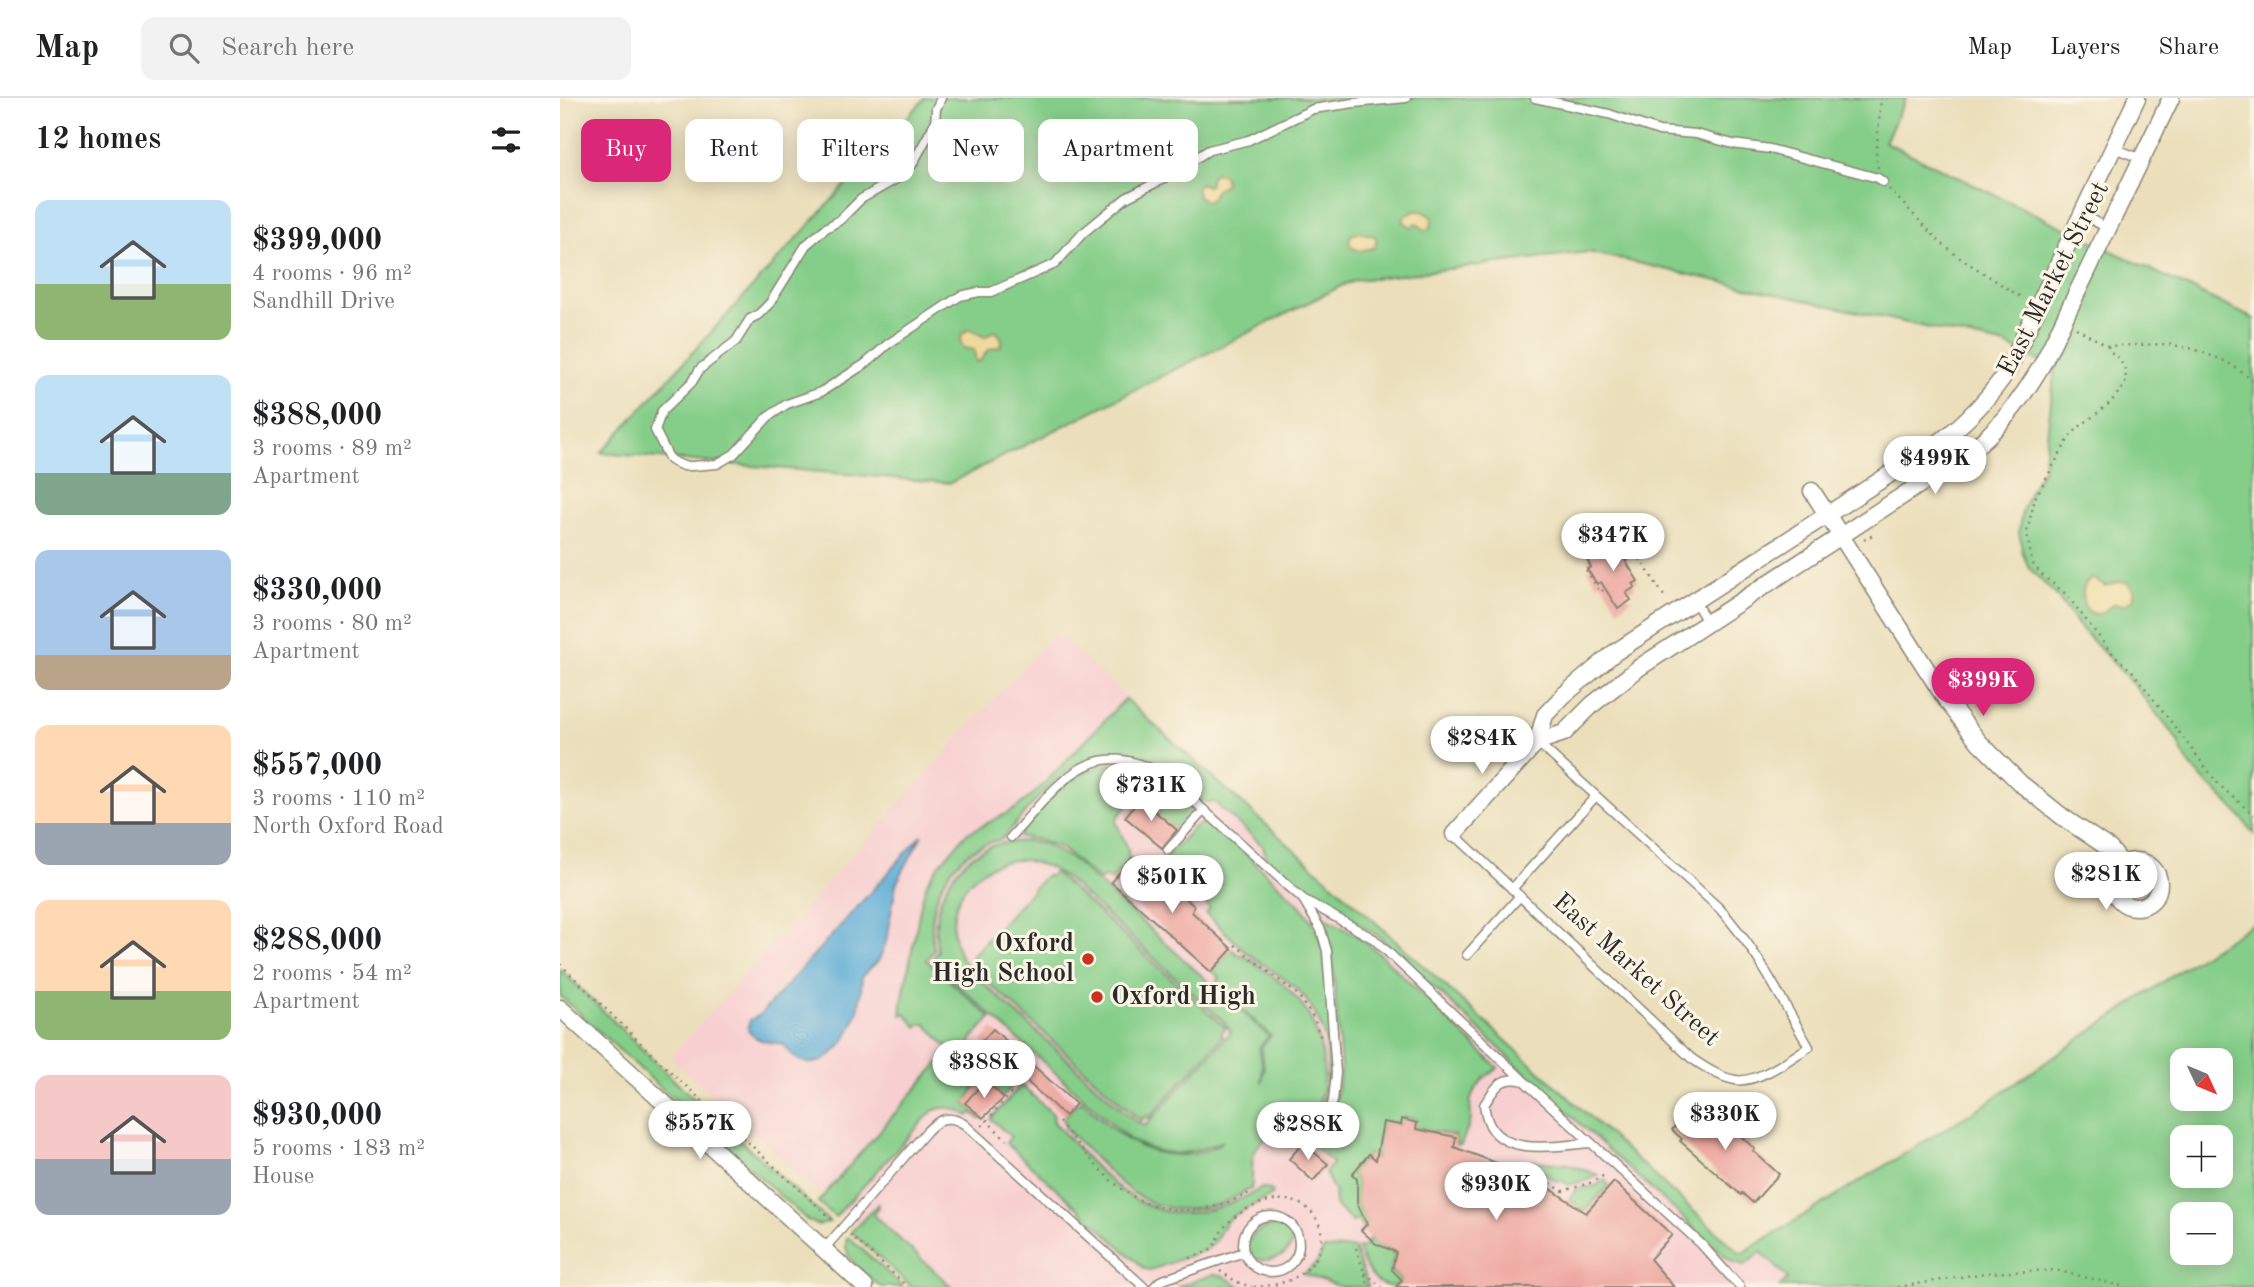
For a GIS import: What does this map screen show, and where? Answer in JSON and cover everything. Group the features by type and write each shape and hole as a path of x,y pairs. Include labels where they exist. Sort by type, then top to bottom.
{"street":[{"name":"East Market Street","path":"1454,834 1537,742 1545,715 1564,695 1614,653 1941,441 1977,411 2008,370 2137,98"},
{"name":"East Market Street","path":"1537,742 1564,733 1616,684 1965,455 1996,429 2025,393 2043,363 2171,98"},
{"path":"1812,491 1947,702 1979,742 2020,783 2064,818 2110,849 2123,864"},
{"path":"560,1008 865,1287"}],"lane":[{"path":"941,98 936,109 935,123 912,165 898,177 861,199 841,220 826,228 806,245 770,303 750,319 736,341 700,369 692,382 662,411 655,430 670,460 683,466 717,464 734,454 768,416 786,404 821,392 960,296 991,292 1055,264 1083,233 1126,198 1209,150 1249,140 1312,109 1406,98"},
{"path":"1535,98 1609,114 1659,131 1696,134 1733,144 1770,149 1883,181"},
{"path":"2114,148 2142,159"},
{"path":"2082,215 2108,228"},
{"path":"1694,600 1707,622"},
{"name":"East Market Street","path":"1454,834 1691,1058 1713,1072 1737,1081 1761,1076 1809,1047 1737,927 1537,742"},
{"path":"1011,837 1062,781 1081,767 1104,759 1130,760 1169,779 1303,899 1374,939 1701,1244 1740,1287"},
{"path":"1512,889 1596,796"},
{"path":"1168,850 1203,810"},
{"path":"1467,955 1520,896"},
{"path":"1303,899 1321,930 1327,951 1336,1073 1333,1101 1326,1122 1320,1132 1307,1138"},
{"path":"1524,1081 1511,1078 1498,1084 1484,1105 1488,1124 1504,1141 1532,1147 1590,1143"},
{"path":"824,1249 927,1131 941,1119 947,1118 964,1124 1144,1287"},
{"path":"1276,1217 1285,1220 1297,1234 1298,1252 1294,1260 1280,1271 1271,1272 1254,1267 1244,1252 1245,1234 1258,1220 1276,1217"},
{"path":"1154,1287 1160,1281 1244,1252"}],"path":[{"path":"1881,98 1876,156 1883,181 1957,257 2038,307"},
{"path":"2064,320 2108,346 2180,345 2227,362 2254,382"},
{"path":"2108,346 2124,365 2125,385 2110,404 2069,438 2035,498 2027,532 2032,563 2042,575 2066,594 2110,651 2133,672 2219,785 2254,814"},
{"path":"1631,543 1649,531"},
{"path":"1625,535 1664,596"},
{"path":"1626,561 1648,547"},
{"path":"1586,570 1600,592 1605,589"},
{"path":"1136,799 1149,767"},
{"path":"1235,945 1298,995 1314,1019 1324,1047"},
{"path":"560,964 661,1063 832,1220"},
{"path":"1007,1140 987,1119 1020,1083"},
{"path":"1059,1122 1118,1186 1161,1209 1192,1210 1215,1207 1251,1192"},
{"path":"1532,1173 1563,1191 1593,1182 1606,1174"},
{"path":"1190,1258 1212,1248 1231,1220 1268,1201 1298,1202 1312,1212 1321,1227 1322,1246 1318,1258 1307,1270 1287,1282 1255,1287 1237,1282 1220,1271 1212,1271"},
{"path":"849,1234 908,1287"},
{"path":"1356,1248 1369,1287"},
{"path":"1898,1287 1985,1273 2055,1270 2126,1287"},
{"path":"1365,1273 1382,1287"}],"shaded area":[{"name":"Oxford High School","path":"1055,632 1741,1254 2254,941 2254,1287 924,1287 670,1057"}],"green space":[{"path":"925,98 1906,98 1885,142 2254,319 2254,834 2236,811 2194,769 2178,741 2133,684 2080,627 2057,596 2029,568 2022,551 2019,530 2030,491 2043,469 2055,369 2006,345 1588,252 1357,280 1345,284 950,483 601,453 848,182 914,182 914,119 906,119"},
{"path":"1125,699 1741,1254 1984,1105 2195,960 2254,923 2254,1287 1779,1287 1788,1278 1761,1252 1745,1265 1733,1262 1724,1255 1380,937 1290,881 1268,862 1263,846 1214,802 1199,799 1167,773 1141,759 1112,755 1084,761 1070,769 1043,793 1002,839 983,845 968,854 945,880 933,913 934,950 926,960 991,1018 971,1039 971,1046 980,1054 987,1055 1017,1081 1003,1097 986,1081 975,1088 965,1103 983,1119 972,1113 968,1116 950,1108 932,1111 835,1217 818,1202 950,1050 926,1024 917,1027 905,1013 901,1015 922,899 928,881 966,834 1015,809 1037,791"},
{"path":"1127,765 1144,769 1145,772 1135,798 1118,816 1116,822 1129,851 1127,854 1131,858 1112,880 1104,877 1100,881 1061,848 1018,836 1047,801 1070,781 1096,767"},
{"path":"1151,772 1190,805 1191,817 1179,832 1139,800"},
{"path":"1212,824 1221,831 1298,903 1311,919 1319,937 1324,956 1332,1043 1331,1090 1321,1124 1308,1134 1324,1097 1327,1077 1328,1057 1318,1019 1293,986 1245,951 1206,914 1210,908 1174,875 1166,857 1195,826"},
{"path":"1025,841 1045,844 1073,860 1269,1036 1259,1048 1262,1083 1264,1068 1261,1047 1271,1036 1215,984 1220,978 1212,971 1232,949 1282,983 1304,1008 1320,1043 1323,1080 1320,1098 1314,1115 1303,1130 1296,1134 1269,1137 1258,1145 1252,1163 1251,1189 1226,1202 1195,1209 1172,1209 1151,1203 1133,1193 1066,1129 1063,1119 1076,1104 1082,1101 1115,1131 1139,1146 1152,1151 1166,1154 1193,1154 1223,1141 1199,1150 1166,1153 1130,1140 931,961 938,951 936,935 940,903 954,875 977,853 1004,843","holes":["1024,860 1049,867 1067,879 1223,1021 1231,1032 1145,1126 1135,1121 971,972 959,954 954,934 954,915 959,898 969,882 984,870 1002,862"]},
{"name":"Oxford High","path":"1054,872 1226,1028 1221,1033 1223,1036 1149,1118 1146,1116 1141,1121 969,965 974,960 971,957 1046,875 1049,877"},
{"path":"1317,913 1354,934 1378,952 1498,1068 1484,1078 1473,1093 1470,1102 1471,1119 1461,1145 1456,1145 1456,1136 1416,1128 1416,1120 1405,1117 1401,1125 1383,1123 1376,1160 1369,1154 1352,1174 1357,1179 1357,1203 1368,1224 1363,1228 1358,1219 1353,1222 1335,1206 1334,1191 1325,1173 1333,1163 1310,1143 1322,1136 1332,1119 1341,1070 1332,952"},
{"path":"560,969 677,1083 830,1222 819,1225 808,1221 560,996"},
{"path":"1021,1085 1053,1114 1054,1122 1100,1172 1122,1191 1145,1204 1169,1212 1196,1212 1227,1205 1262,1188 1273,1192 1272,1195 1234,1215 1225,1223 1208,1249 1151,1270 1145,1269 1006,1143 1011,1137 991,1119"},
{"path":"1534,1161 1568,1164 1598,1175 1569,1185 1560,1180 1558,1182 1530,1164"},
{"path":"1605,1180 1609,1185 1585,1211 1569,1199 1576,1189 1596,1186"},
{"path":"878,1204 873,1215 952,1287 912,1287 851,1232"},
{"path":"1273,1226 1281,1227 1291,1234 1289,1248 1280,1257 1273,1259 1251,1257 1247,1248 1250,1239"},
{"path":"847,1237 903,1287 881,1287 862,1271 847,1252"},
{"path":"1369,1239 1395,1253 1391,1271 1401,1280 1395,1287 1381,1284 1370,1275 1358,1248 1364,1247"},
{"path":"1354,1248 1368,1287 1341,1287 1304,1274 1316,1264 1324,1249"},
{"path":"1214,1274 1223,1276 1241,1287 1177,1287"}],"sand":[{"path":"1214,173 1222,174 1225,184 1206,201 1198,196 1196,187 1200,183 1207,186 1210,184"},
{"path":"1423,211 1432,217 1429,229 1424,230 1417,223 1411,227 1404,222 1404,216"},
{"path":"1360,232 1375,236 1377,242 1374,248 1359,251 1351,247 1351,235"},
{"path":"969,329 985,337 997,332 1002,339 1001,346 988,350 980,361 976,362 974,350 964,348 960,343 962,334"},
{"path":"2090,579 2105,586 2127,582 2134,590 2134,598 2125,605 2113,604 2099,614 2088,611 2082,595"}],"water":[{"path":"1599,522 1608,535 1581,553 1572,540"},
{"path":"922,835 896,884 886,942 879,960 862,976 858,1010 838,1048 818,1062 806,1063 795,1057 783,1044 763,1041 751,1034 748,1030 750,1020 760,1015"}],"building":[{"path":"1613,542 1618,549 1624,545 1632,556 1625,560 1638,581 1633,584 1635,587 1626,593 1631,600 1618,609 1601,582 1597,584 1587,569 1591,567 1587,559"},
{"path":"1140,799 1177,830 1162,848 1125,817"},
{"path":"1132,858 1172,894 1178,892 1194,906 1192,912 1232,949 1211,972 1111,882"},
{"path":"993,1029 1076,1104 1065,1116 982,1041"},
{"path":"987,1082 1004,1098 983,1118 965,1103"},
{"path":"1705,1102 1779,1174 1753,1203 1680,1141 1682,1139 1672,1130 1696,1103 1701,1107"},
{"path":"1402,1119 1417,1123 1416,1129 1456,1137 1454,1147 1518,1171 1586,1213 1614,1182 1672,1235 1650,1259 1674,1287 1396,1287 1402,1280 1392,1270 1396,1252 1376,1244 1361,1230 1367,1224 1357,1203 1357,1179 1352,1174 1369,1154 1376,1160 1383,1122 1401,1125"},
{"path":"1303,1143 1328,1164 1313,1181 1289,1159"}],"place":[{"name":"Oxford High School","path":"1088,959"},
{"name":"Oxford High","path":"1097,997"}]}
